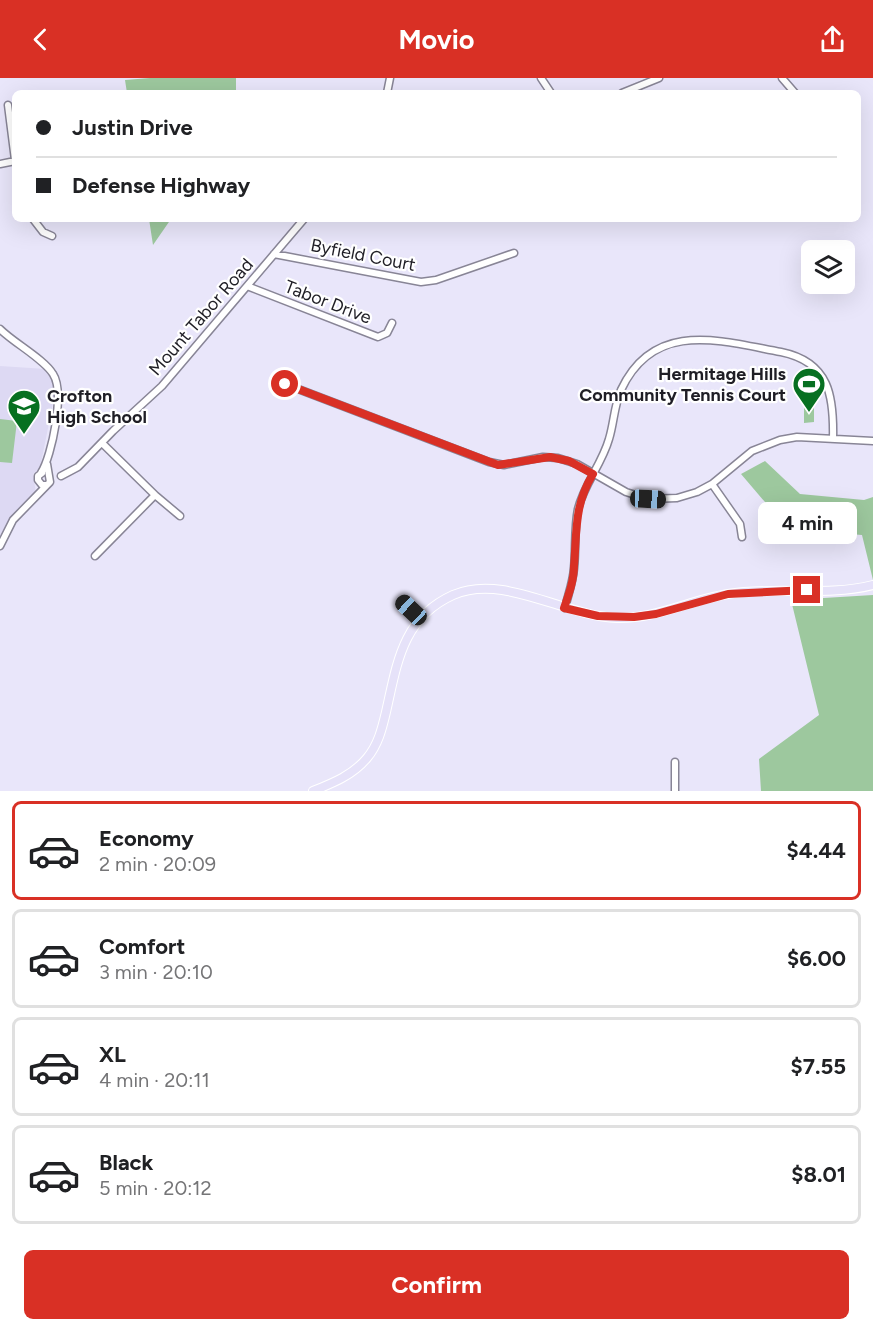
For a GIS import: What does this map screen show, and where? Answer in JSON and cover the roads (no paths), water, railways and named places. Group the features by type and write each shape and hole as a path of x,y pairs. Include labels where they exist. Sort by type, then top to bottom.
{"main road":[{"path":"313,791 350,774 371,753 381,731 403,645 410,632 420,618 446,598 462,592 480,589 500,590 598,616 634,617 663,612 728,594 842,589 873,585"}],"street":[{"path":"629,90 659,78"},
{"path":"782,78 792,90"},
{"path":"8,105 12,137"},
{"path":"35,222 43,232 52,236"},
{"name":"Mount Tabor Road","path":"48,484 78,467 162,386 301,222"},
{"name":"Byfield Court","path":"274,254 421,282 436,280 514,253"},
{"name":"Tabor Drive","path":"248,286 378,337 387,333 392,323"},
{"path":"0,329 43,363 55,376 58,387 47,463 48,484 13,520 0,546"},
{"path":"564,608 573,577 574,536 579,508 608,444 615,406 621,390 630,374 652,353 670,344 692,339 712,339 784,353 808,363 821,376 832,397 833,439"},
{"path":"274,386 285,384 498,465 550,457 569,461 626,492 648,499 677,498 697,492 712,484 744,457 771,442 797,437 873,441"},
{"path":"102,443 180,516"},
{"path":"37,496 38,478 47,463"},
{"path":"41,473 61,476"},
{"path":"38,482 42,485 48,484"},
{"path":"712,484 740,525 742,537"},
{"path":"95,556 155,495"},
{"path":"401,601 420,618"},
{"path":"675,762 675,791"}],"place":[{"name":"Hermitage Hills Community Tennis Court","path":"809,413"},
{"name":"Crofton High School","path":"24,435"}]}
